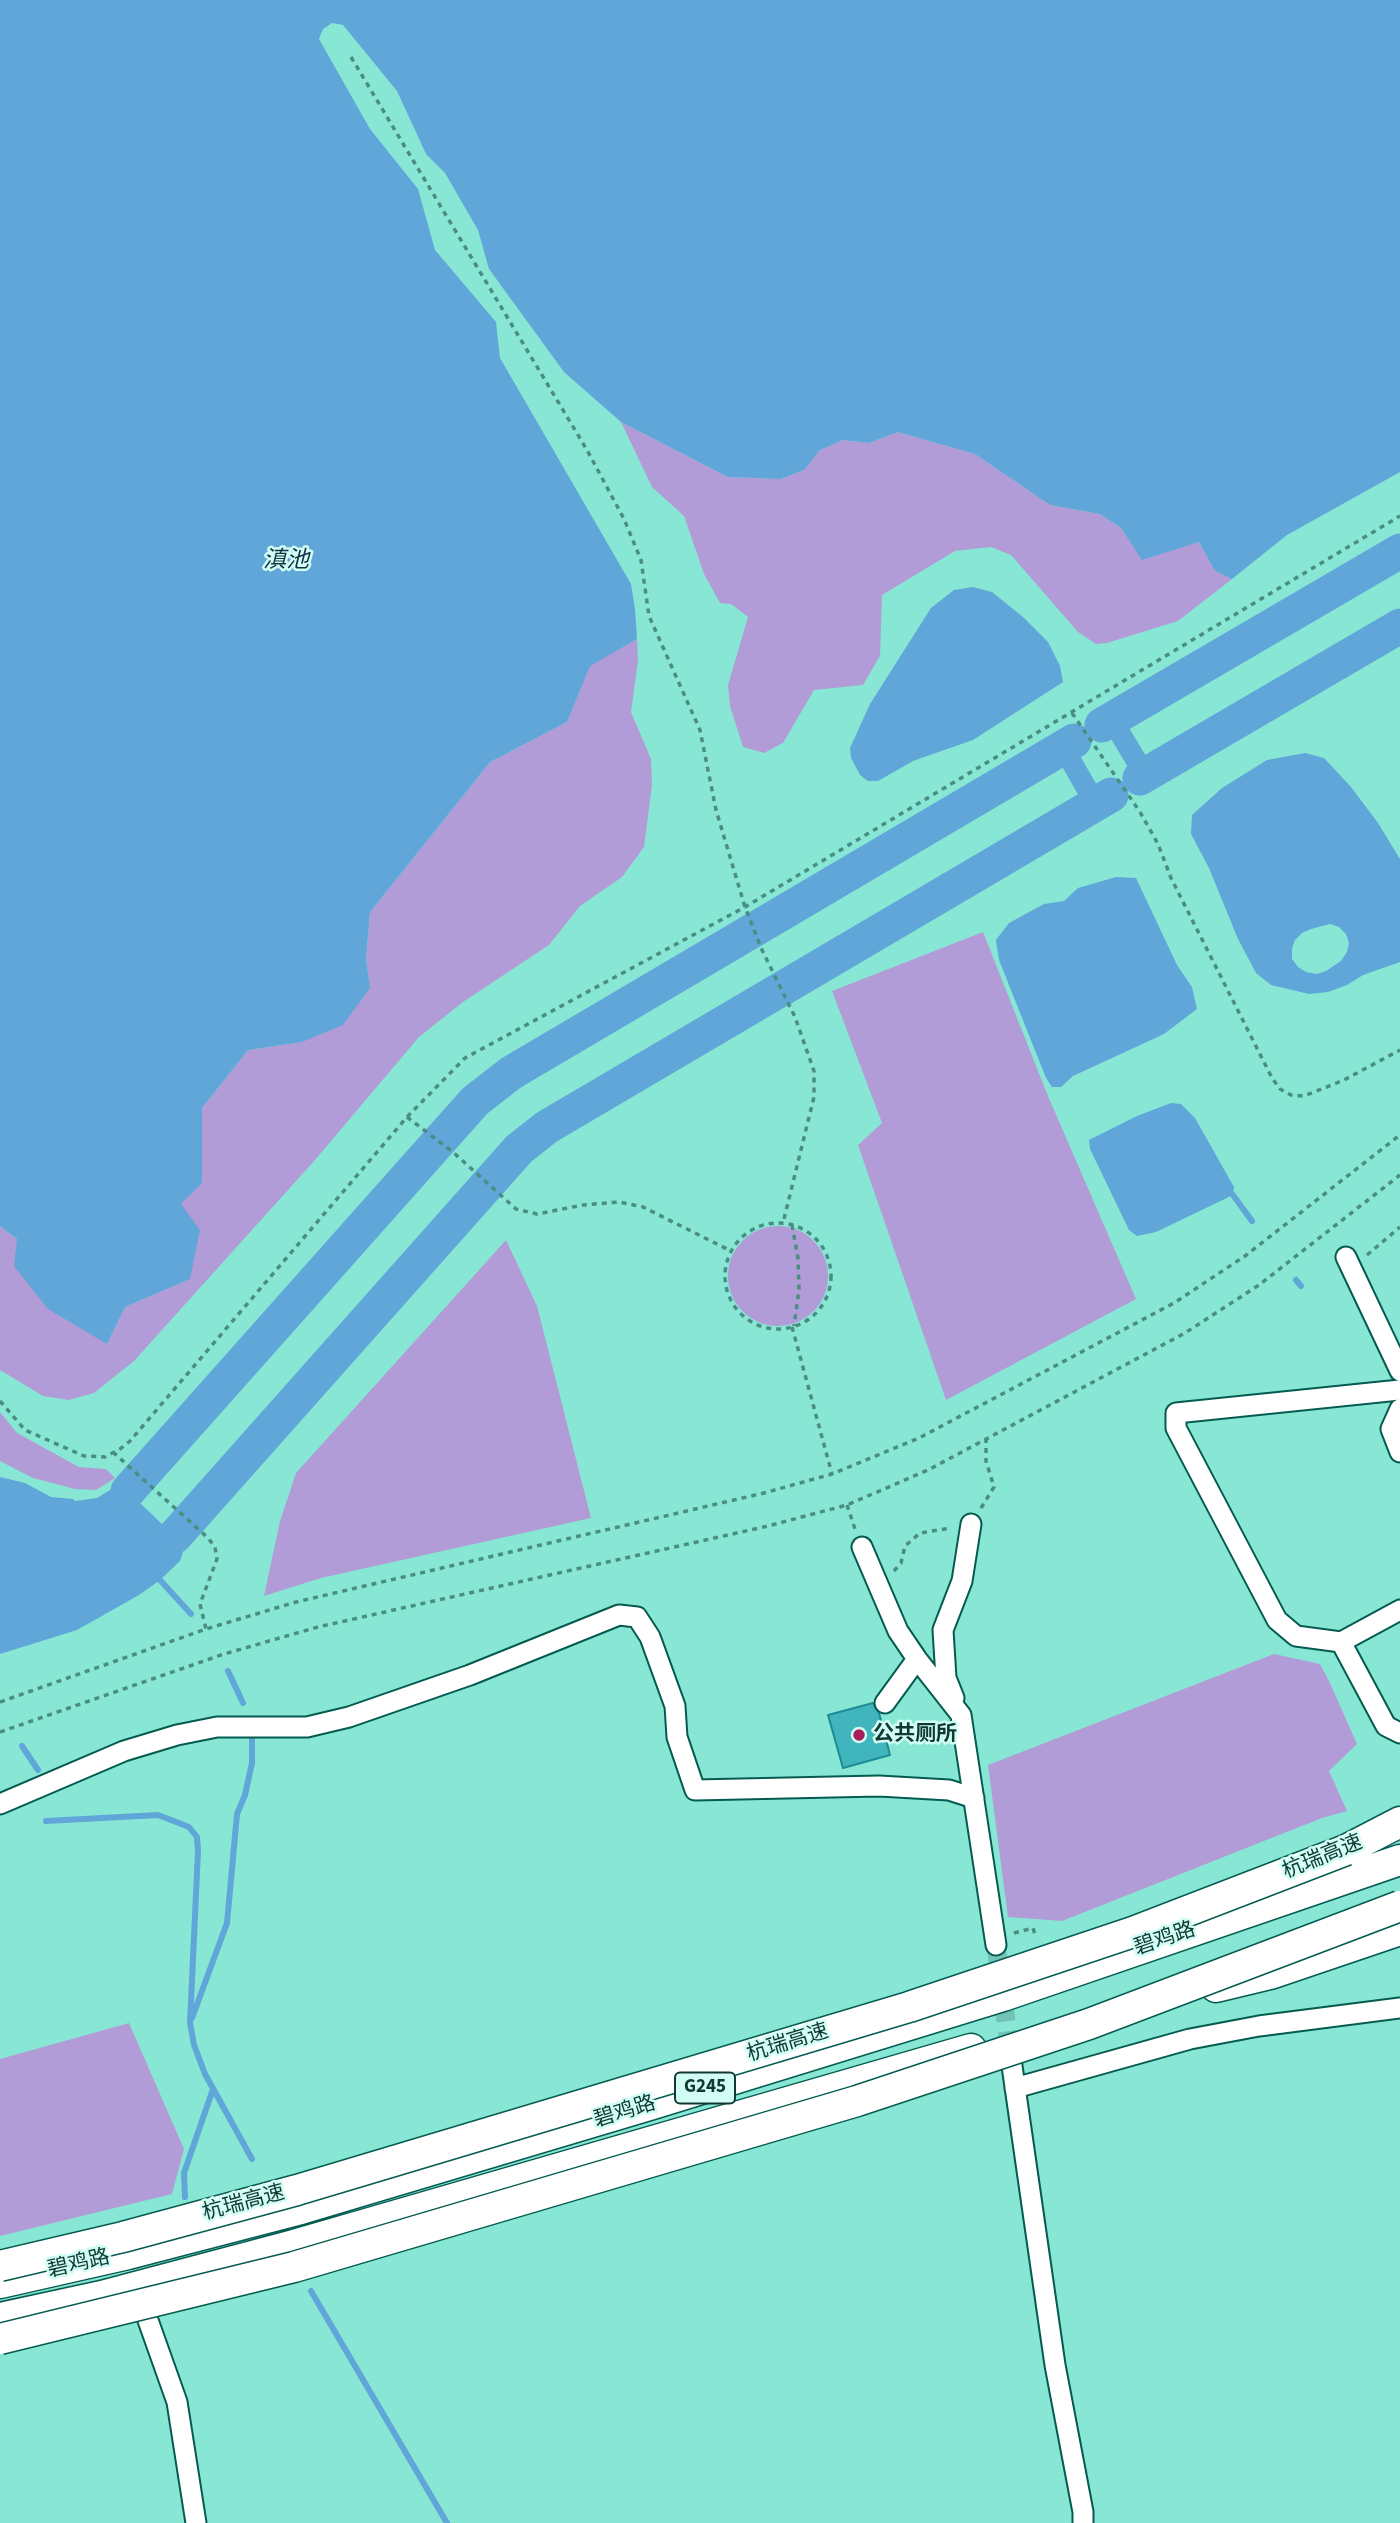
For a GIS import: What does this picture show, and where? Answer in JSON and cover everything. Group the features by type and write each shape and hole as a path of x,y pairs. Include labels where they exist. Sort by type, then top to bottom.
{"highway":[{"name":"杭瑞高速","path":"0,2266 123,2237 297,2190 909,2007 1133,1932 1346,1850 1400,1824"},
{"name":"碧鸡路","path":"0,2283 128,2254 301,2209 653,2104 1003,1996 1400,1860"},
{"path":"0,2339 294,2267 844,2104 1089,2024 1400,1906"},
{"name":"碧鸡路","path":"0,2318 136,2287 294,2245 1009,2038 1270,1973 1400,1930"}],"street":[{"path":"1349,1262 1400,1371"},
{"path":"1400,1390 1176,1413 1176,1428 1277,1620 1296,1636 1341,1642 1400,1610"},
{"path":"1400,1409 1391,1429 1400,1452"},
{"path":"971,1524 962,1581 943,1630 946,1678 961,1715 995,1941"},
{"path":"862,1547 898,1631 917,1660 961,1715"},
{"path":"0,1804 124,1751 177,1735 217,1727 307,1727 349,1717 470,1675 619,1615 637,1617 650,1637 675,1706 677,1737 695,1790 879,1786 948,1790 974,1798"},
{"path":"1341,1642 1386,1726 1400,1733"},
{"path":"885,1703 917,1660"},
{"path":"1015,2088 1190,2039 1259,2026 1400,2008"},
{"path":"1011,2059 1055,2365 1083,2523"},
{"path":"136,2287 177,2402 196,2523"}],"path":[{"path":"351,57 587,450 624,519 641,560 649,616 701,730 716,810 745,907 762,950 795,1017 814,1071 814,1097 783,1223"},
{"path":"0,1401 25,1430 84,1456 105,1457 113,1452 130,1441 407,1116 464,1058 745,907 1400,516"},
{"path":"1073,713 1152,833 1171,878 1280,1089 1291,1095 1304,1096 1344,1080 1400,1050"},
{"path":"407,1116 454,1153 516,1209 537,1214 583,1205 619,1202 643,1207 731,1251"},
{"path":"0,1702 206,1629 296,1602 764,1493 832,1474 919,1438 1174,1303 1245,1256 1400,1135"},
{"path":"0,1732 224,1654 318,1626 768,1526 847,1505 928,1470 1185,1333 1259,1285 1400,1175"},
{"path":"772,1223 783,1223 805,1231 822,1247 827,1258 830,1281 828,1292 817,1312 793,1327 774,1329 750,1322 733,1304 725,1281 725,1269 731,1251 741,1237 750,1230 772,1223"},
{"path":"792,1225 798,1258 799,1290 793,1327 832,1474"},
{"path":"1349,1262 1400,1227"},
{"path":"890,1575 901,1563 905,1546 920,1533 971,1524 994,1488 986,1461 986,1439"},
{"path":"113,1452 215,1547 217,1559 200,1604 206,1629"},
{"path":"847,1505 862,1547"},
{"path":"995,1941 1034,1928 1035,1933"}],"shaded area":[{"path":"621,422 728,477 780,479 804,470 820,450 843,440 869,443 898,432 975,454 1050,505 1100,514 1121,528 1142,559 1199,542 1215,571 1232,579 1178,621 1096,644 1078,632 1011,555 991,547 955,551 882,595 880,656 863,685 814,690 783,743 764,753 743,747 730,706 728,685 748,617 731,604 720,603 704,574 684,516 652,487"},
{"path":"637,639 638,661 631,712 651,759 652,785 644,847 622,877 580,906 549,945 463,1002 419,1037 315,1160 134,1361 94,1393 69,1400 43,1396 0,1370 0,1226 17,1239 107,1344 125,1307 190,1279 180,1204 202,1183 202,1108 248,1050 302,1042 370,988 366,959 370,912 490,762 567,722 590,665"},
{"path":"983,932 1048,1096 1136,1299 946,1400 858,1145 882,1123 832,991"},
{"path":"778,1226 806,1234 820,1248 828,1276 820,1304 806,1318 778,1326 750,1318 736,1304 728,1276 736,1248 750,1234"},
{"path":"506,1240 537,1306 591,1518 321,1578 264,1596 280,1521 296,1473"},
{"path":"0,1412 17,1433 79,1467 106,1469 115,1478 96,1490 75,1489 33,1478 0,1461"},
{"path":"1274,1654 1320,1664 1329,1681 1357,1744 1329,1771 1347,1811 1322,1818 1062,1921 1008,1917 988,1765"},
{"path":"129,2023 184,2149 172,2194 0,2236 0,2059"}],"water":[{"name":"滇池","path":"0,0 1400,0 1400,472 1287,535 1232,579 1215,571 1199,542 1142,560 1121,528 1100,514 1050,505 975,454 898,432 869,443 843,440 820,450 804,470 780,479 728,477 621,422 564,372 489,269 478,230 445,173 426,154 397,91 343,25 332,23 323,29 319,39 370,129 418,189 435,250 496,322 500,358 631,584 637,639 590,666 567,722 490,762 370,912 366,959 370,988 343,1025 302,1042 248,1050 202,1108 202,1183 181,1204 200,1230 190,1279 125,1307 107,1344 48,1309 14,1266 17,1239 0,1226"},
{"path":"973,587 992,592 1048,642 1060,666 1063,682 973,740 913,761 878,781 868,781 860,775 851,758 850,748 870,704 931,608 954,590"},
{"path":"1305,753 1324,758 1351,787 1378,823 1400,859 1400,962 1363,975 1328,992 1309,994 1271,985 1256,973 1191,834 1192,815 1222,788 1267,760","holes":["1330,924 1339,927 1346,934 1349,943 1341,961 1317,974 1298,967 1292,959 1292,949 1295,940 1302,933"]},
{"path":"1116,877 1136,878 1177,965 1192,987 1197,1009 1164,1034 1073,1076 1061,1087 1052,1087 999,960 996,940 1009,923 1044,904 1064,901 1078,888"},
{"path":"1171,1103 1181,1104 1195,1118 1234,1187 1233,1195 1156,1232 1137,1236 1129,1230 1090,1149 1089,1140 1137,1116"},
{"path":"0,1477 25,1483 51,1497 75,1501 97,1498 110,1490 117,1481 185,1546 180,1561 139,1595 77,1630 0,1654"}],"building":[{"name":"公共厕所","path":"873,1703 879,1713 890,1755 843,1768 828,1715"}],"waterway":[{"path":"1102,725 1400,551"},
{"path":"1140,778 1400,626"},
{"path":"1112,720 1145,775"},
{"path":"128,1491 475,1101 511,1073 1074,741"},
{"path":"1063,747 1095,803"},
{"path":"175,1536 519,1149 547,1127 1111,795"},
{"path":"1233,1195 1252,1221"},
{"path":"1296,1280 1301,1286"},
{"path":"160,1580 191,1614"},
{"path":"228,1671 243,1703"},
{"path":"192,2018 227,1923 237,1814 245,1795 252,1763 252,1739"},
{"path":"22,1746 38,1770"},
{"path":"46,1821 158,1815 189,1827 197,1837 190,2023 194,2045 205,2074 252,2159"},
{"path":"185,2197 184,2173 213,2089"},
{"path":"311,2291 447,2523"}],"tunnel":[{"path":"996,1945 1011,2059"}],"place":[{"name":"公共厕所","path":"859,1735"}]}
